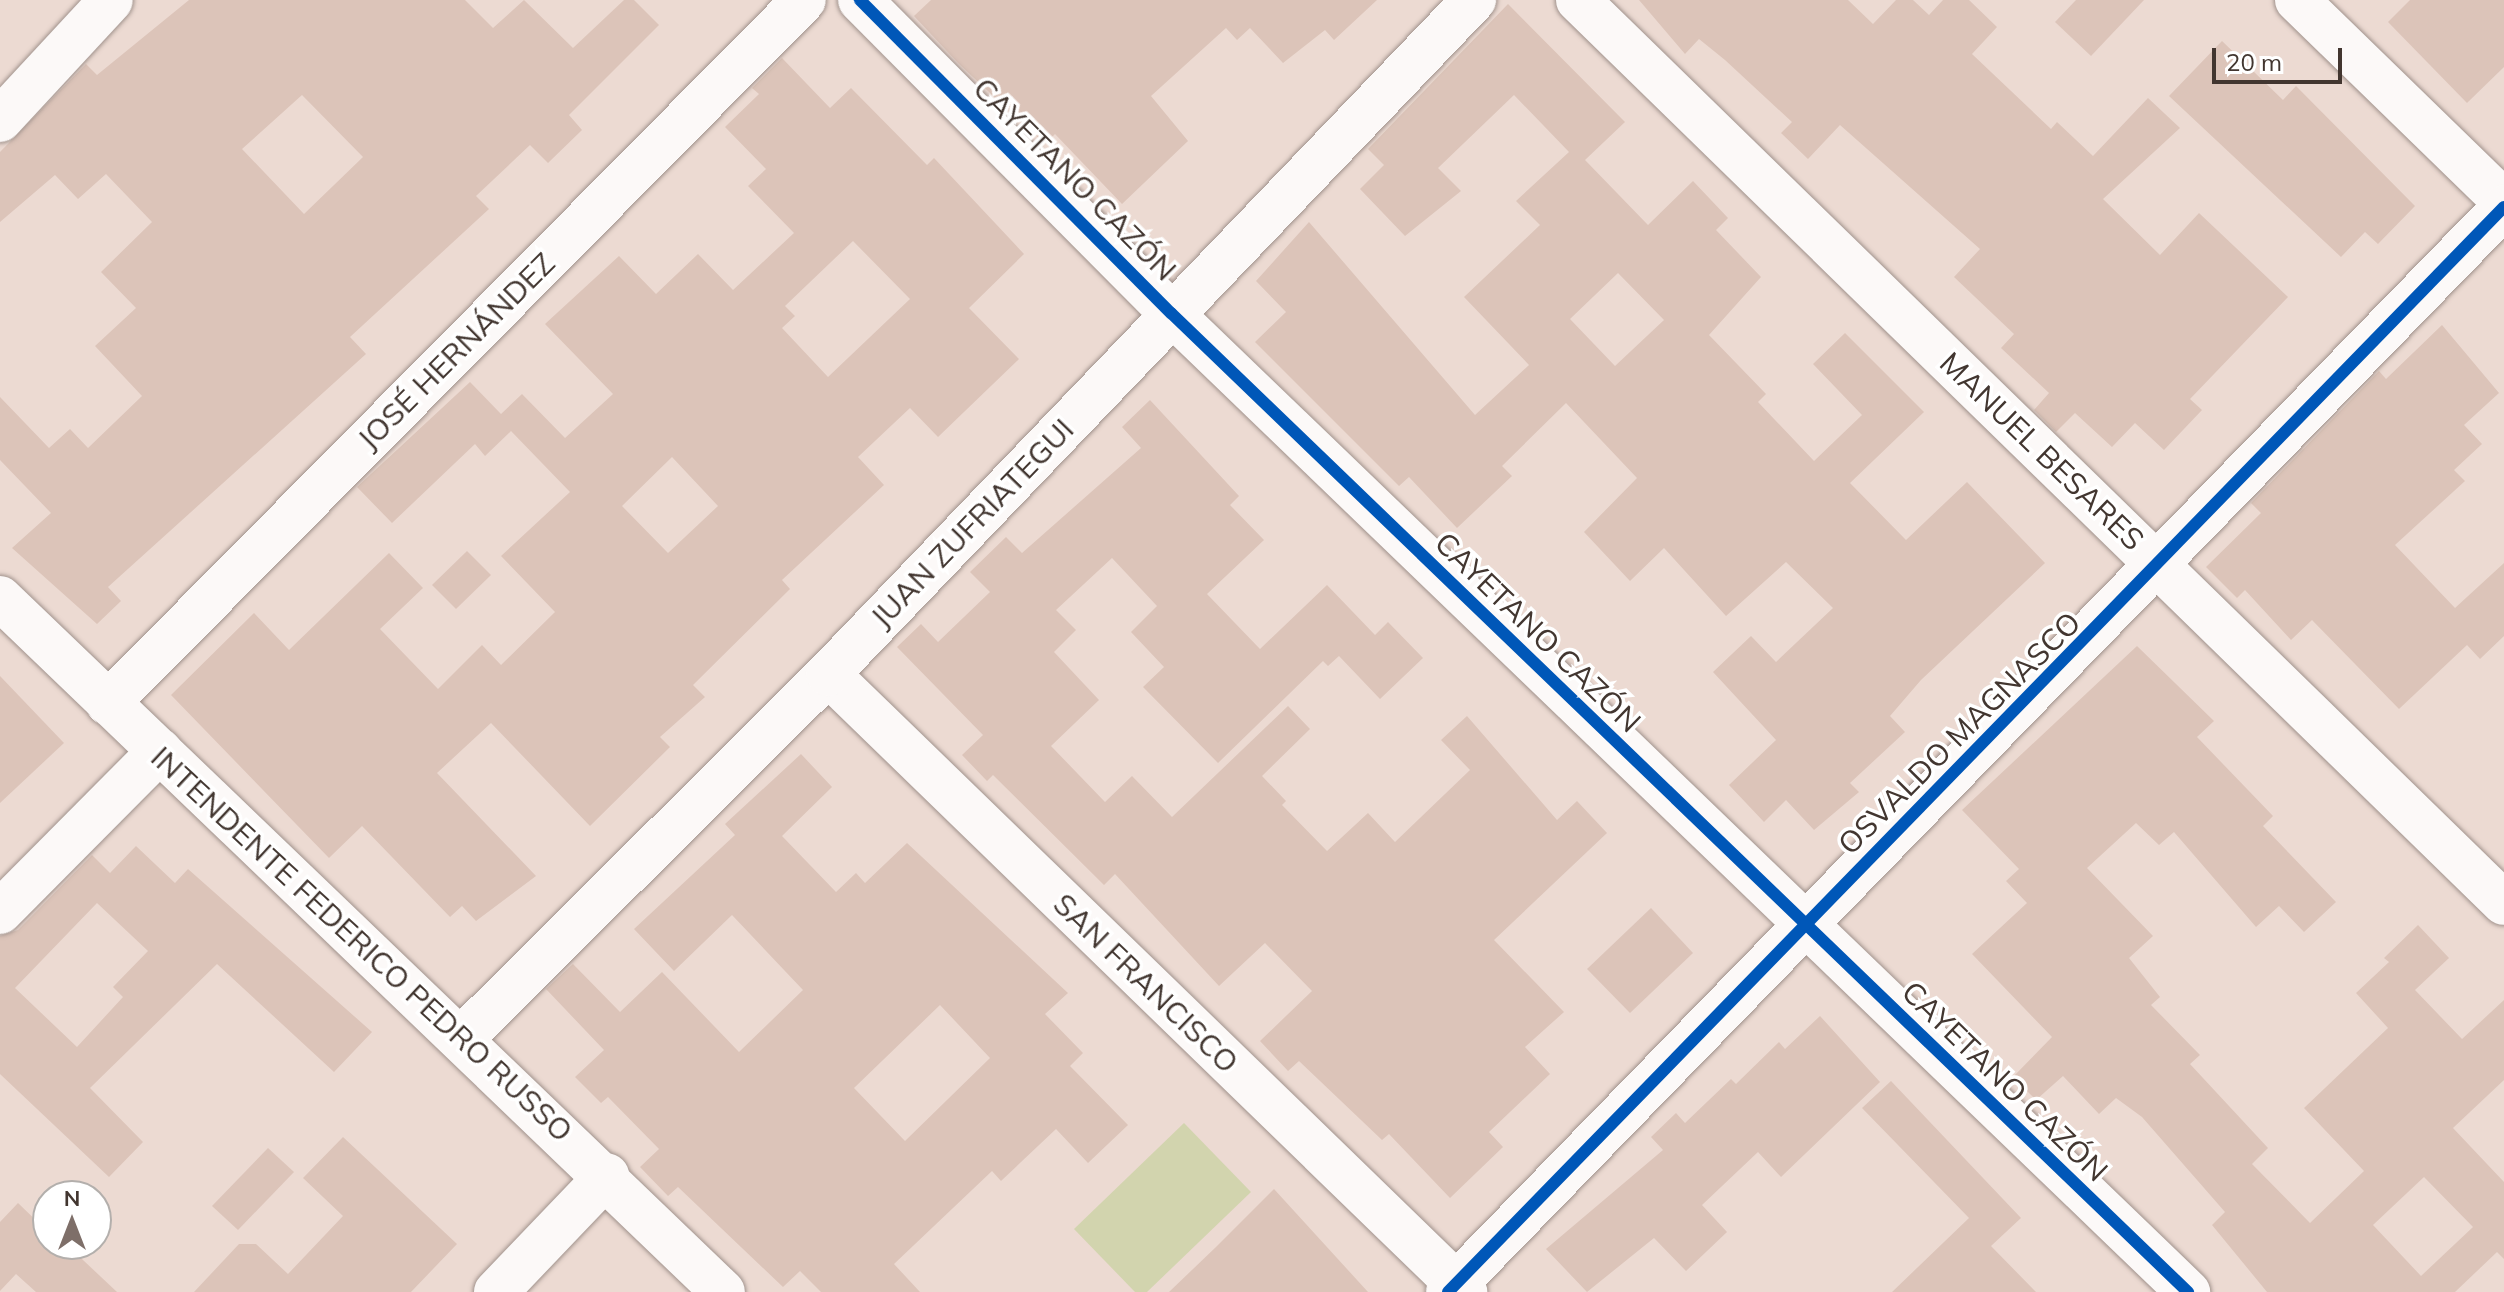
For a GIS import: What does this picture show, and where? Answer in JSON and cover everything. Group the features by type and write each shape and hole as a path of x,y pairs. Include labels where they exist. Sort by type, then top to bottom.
{"street":[{"path":"0,120 111,0"},
{"name":"JOSÉ HERNÁNDEZ","path":"108,703 804,0"},
{"name":"CAYETANO CAZÓN","path":"860,0 1171,313 2188,1292"},
{"name":"JUAN ZUFRIATEGUI","path":"462,1038 828,674 1474,0"},
{"name":"MANUEL BESARES","path":"1578,0 2504,903"},
{"path":"2297,0 2504,204"},
{"name":"OSVALDO MAGNASCO","path":"1456,1289 1805,926 2160,567 2504,204"},
{"name":"INTENDENTE FEDERICO PEDRO RUSSO","path":"0,598 607,1176 723,1292"},
{"name":"SAN FRANCISCO","path":"828,674 1456,1289"},
{"path":"0,912 160,751"},
{"path":"496,1292 607,1176"}],"green space":[{"path":"1184,1123 1251,1192 1147,1292 1135,1292 1074,1229"}],"building":[{"path":"189,0 465,0 493,28 524,0 573,48 624,0 634,0 659,25 569,115 582,130 548,163 530,145 476,196 489,209 350,337 366,354 108,587 121,601 97,624 12,548 51,513 0,460 0,397 49,448 70,429 88,448 142,396 95,346 136,308 101,272 152,222 106,174 78,199 55,175 0,222 0,152 86,64 97,75","holes":["302,95 363,157 304,214 242,149"]},
{"path":"931,0 1377,0 1334,40 1325,30 1283,63 1250,28 1237,40 1226,28 1151,96 1188,141 1122,204 1055,134 1045,144 959,64 914,16"},
{"path":"1639,0 1848,0 1873,24 1896,0 1913,0 1929,15 1943,0 1969,0 1997,27 1972,54 2051,129 2057,122 2093,156 2148,98 2180,128 2103,199 2160,255 2199,213 2288,297 2190,399 2202,410 2164,450 2135,423 2112,447 2075,413 2056,432 2034,410 2049,393 2001,348 2014,334 1954,277 1980,249 1840,125 1808,159 1781,133 1792,122 1699,39 1685,54"},
{"path":"2076,0 2144,0 2091,56 2055,22"},
{"path":"2410,0 2504,0 2504,67 2467,103 2388,22"},
{"path":"1508,4 1625,122 1585,160 1648,225 1693,181 1728,218 1716,230 1761,277 1709,335 1766,394 1758,402 1814,461 1862,415 1813,364 1845,333 1924,412 1850,483 1906,540 1967,482 2045,563 1921,680 1890,716 1905,732 1850,783 1859,792 1814,830 1786,800 1764,822 1729,785 1776,740 1713,672 1751,636 1776,662 1833,608 1786,562 1726,616 1664,548 1630,581 1584,532 1637,478 1566,403 1502,466 1512,476 1457,528 1409,477 1399,486 1255,342 1286,312 1256,281 1309,222 1475,415 1529,365 1464,297 1540,225 1516,201 1569,152 1514,95 1438,168 1461,191 1405,236 1360,189 1384,165 1368,149","holes":["1618,273 1664,320 1615,366 1570,319"]},
{"path":"2222,41 2283,100 2296,86 2415,206 2378,244 2365,232 2341,257 2169,96"},
{"path":"782,58 830,108 851,88 927,165 934,158 1024,254 969,308 1019,359 938,437 910,408 858,457 884,485 782,580 790,589 693,685 705,697 660,737 670,747 590,826 491,723 437,773 536,876 476,921 462,906 450,917 362,826 329,858 171,695 254,613 289,650 389,553 423,588 380,629 438,689 482,645 501,665 555,612 501,556 570,492 511,431 485,456 475,444 392,523 357,487 470,382 501,414 522,394 565,438 613,394 545,324 619,256 656,294 698,254 733,290 794,233 748,186 766,169 725,127 759,94 752,88","holes":["853,241 910,299 828,377 782,328 795,316 785,306","672,457 718,506 668,553 622,506"]},
{"path":"2442,325 2499,393 2464,425 2482,444 2454,470 2465,481 2395,545 2455,608 2504,563 2504,636 2480,659 2467,645 2399,709 2312,620 2291,640 2245,590 2237,598 2206,567 2261,513 2251,503 2379,371 2386,379"},
{"path":"1150,400 1239,496 1230,505 1264,540 1207,594 1260,649 1327,585 1375,635 1388,622 1423,658 1380,699 1339,656 1328,666 1323,661 1218,763 1143,687 1164,667 1131,632 1157,606 1112,558 1056,610 1076,630 1054,652 1099,700 1051,746 1105,802 1132,776 1172,817 1288,706 1310,729 1262,776 1286,801 1282,805 1327,851 1368,813 1395,842 1470,770 1441,740 1467,716 1557,820 1577,801 1607,833 1494,940 1564,1012 1525,1047 1550,1074 1489,1132 1503,1147 1450,1198 1389,1134 1382,1140 1299,1061 1288,1071 1260,1041 1312,991 1265,943 1219,986 1115,874 1104,885 993,775 987,781 962,755 983,735 897,647 921,624 938,642 990,592 970,572 1006,537 1022,553 1141,448 1122,427"},
{"path":"467,551 491,575 456,609 432,585"},
{"path":"2137,646 2214,721 2197,737 2273,816 2263,826 2336,902 2304,932 2279,906 2256,927 2174,832 2159,845 2136,823 2087,868 2153,936 2129,958 2160,997 2151,1005 2200,1055 2190,1064 2268,1148 2252,1164 2310,1223 2364,1171 2304,1108 2388,1028 2356,993 2389,962 2384,958 2418,925 2449,958 2415,990 2462,1039 2504,1000 2504,1080 2453,1128 2504,1182 2504,1259 2497,1252 2455,1292 2267,1292 2212,1225 2225,1212 2142,1117 2116,1098 2099,1114 2063,1076 2036,1100 2013,1077 2052,1037 1972,954 2027,903 2006,881 2019,869 1962,810","holes":["2424,1177 2473,1227 2421,1276 2373,1225"]},
{"path":"0,676 64,743 0,803"},
{"path":"801,754 832,787 782,836 836,892 856,873 865,883 907,843 1068,993 1045,1014 1083,1053 1070,1066 1128,1125 1088,1163 1056,1129 1001,1181 992,1171 894,1264 920,1292 821,1292 800,1271 783,1287 678,1187 668,1196 640,1167 659,1149 608,1097 601,1103 575,1077 604,1050 546,989 573,964 620,1012 662,972 739,1052 803,990 732,915 674,971 634,929 735,835 725,824","holes":["940,1005 990,1058 905,1141 854,1088"]},
{"path":"136,846 175,883 188,869 372,1032 334,1072 217,964 90,1088 143,1142 109,1177 0,1074 0,936 18,930 92,855 110,873","holes":["97,903 148,951 113,987 123,997 77,1047 15,988"]},
{"path":"1651,908 1693,953 1630,1013 1587,969"},
{"path":"1820,1016 1880,1082 1781,1177 1758,1152 1702,1205 1727,1232 1686,1271 1654,1238 1587,1292 1546,1249 1663,1150 1651,1137 1676,1113 1685,1123 1731,1079 1736,1084 1779,1042 1785,1049"},
{"path":"1891,1081 2021,1218 1991,1246 2036,1292 1892,1292 1969,1218 1862,1108"},
{"path":"343,1137 457,1244 411,1292 194,1292 239,1244 256,1244 288,1274 343,1216 303,1178"},
{"path":"268,1148 294,1172 238,1230 212,1206"},
{"path":"1274,1189 1368,1292 1169,1292 1216,1247"},
{"path":"18,1203 32,1217 32,1260 83,1260 117,1292 36,1292 16,1274 0,1291 0,1222"}],"cycle path":[{"path":"860,0 1171,313 2188,1292"},
{"path":"1448,1292 2504,207"}]}
